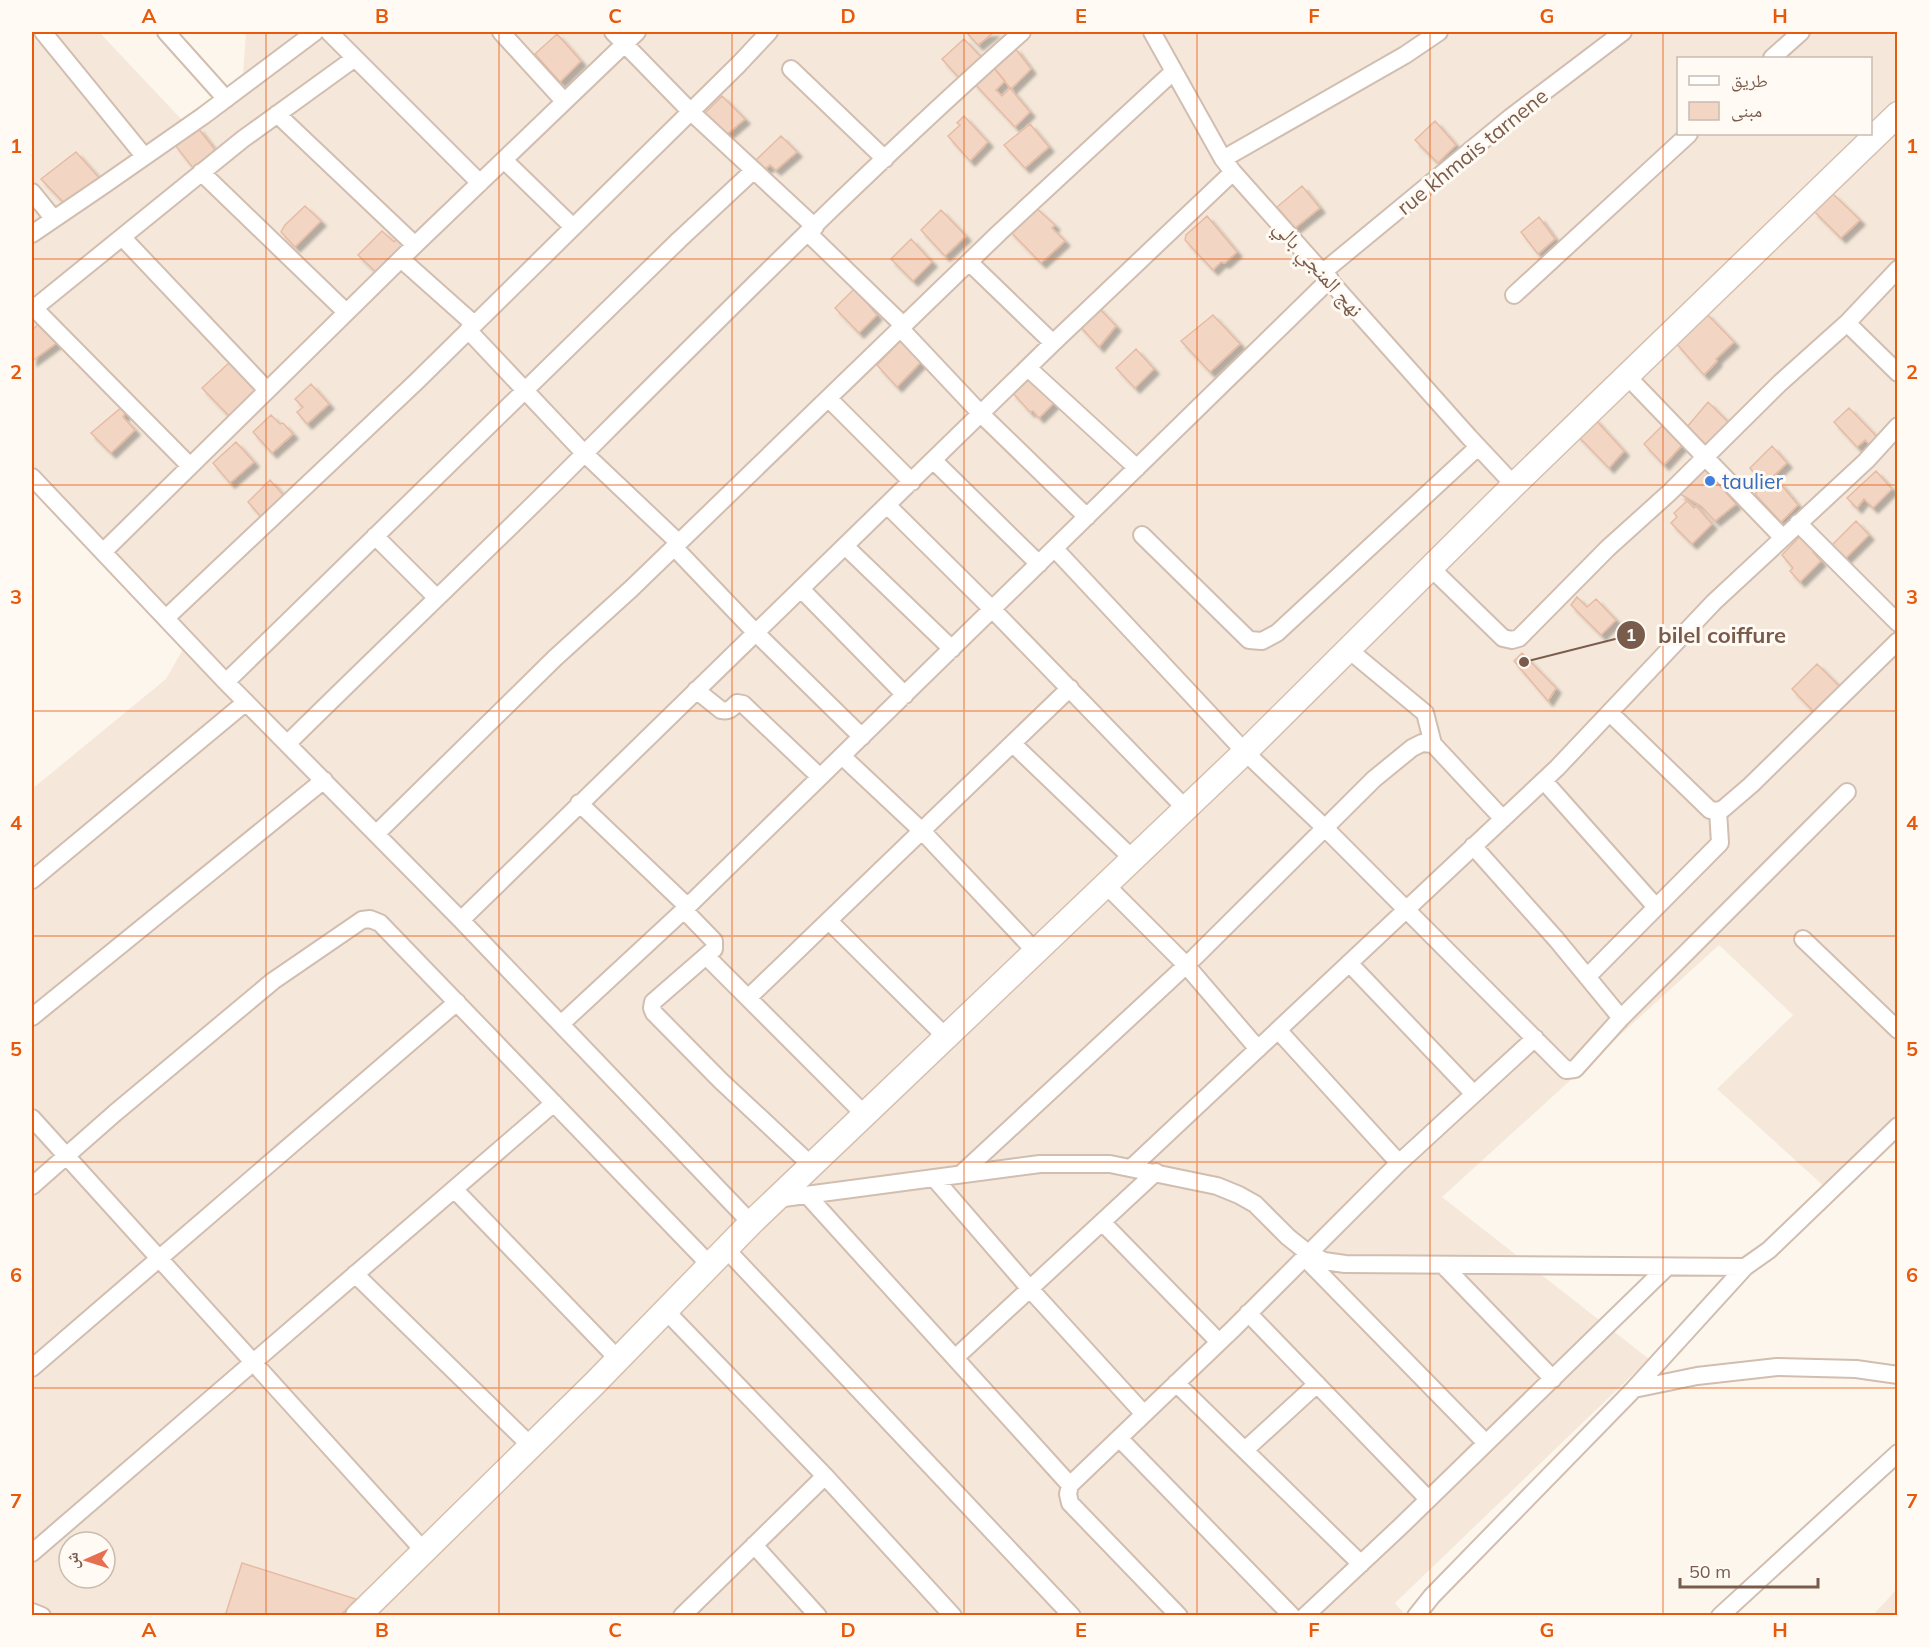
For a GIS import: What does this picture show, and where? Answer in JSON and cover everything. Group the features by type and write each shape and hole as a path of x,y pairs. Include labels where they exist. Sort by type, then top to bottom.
{"street":[{"path":"43,32 144,156"},
{"path":"167,32 226,99"},
{"path":"32,234 226,99 315,32"},
{"path":"329,32 480,183"},
{"path":"501,32 564,101"},
{"path":"103,552 564,101 619,38 637,32"},
{"path":"166,618 471,327 769,32"},
{"path":"287,744 699,338 885,159 1022,32"},
{"name":"نهج المنجي بالي","path":"1152,32 1228,166 1514,485"},
{"path":"461,920 1028,368 1228,166 1439,32"},
{"name":"rue khmais tarnene","path":"562,1023 685,908 993,610 1326,276 1511,117 1623,32"},
{"path":"1773,57 1801,32"},
{"path":"619,38 811,230 981,414 1087,517"},
{"path":"190,466 33,309 201,172 355,58"},
{"path":"791,69 885,159"},
{"path":"377,833 555,658 829,399 969,262 1174,71"},
{"path":"277,114 415,245"},
{"path":"358,1616 666,1311 751,1223 1245,752 1514,485 1898,114"},
{"path":"1514,295 1688,135"},
{"path":"504,160 573,227"},
{"path":"226,682 679,240 753,171"},
{"path":"201,172 346,312"},
{"path":"32,192 53,218"},
{"path":"122,237 267,390"},
{"path":"401,259 471,327 525,390 676,545 756,633 862,736"},
{"path":"969,262 1053,343"},
{"path":"1431,568 1503,638 1512,640 1519,638 1608,548 1670,493 1898,269"},
{"path":"1846,322 1898,373"},
{"path":"1028,368 1137,468"},
{"path":"1627,376 1783,538"},
{"path":"829,399 912,482"},
{"path":"1131,1168 1544,781 1714,602 1866,461 1898,426"},
{"path":"1142,536 1249,640 1262,641 1277,633 1478,447"},
{"path":"933,460 1039,564"},
{"path":"32,477 226,682 562,1023 751,1223"},
{"path":"887,505 1070,688 1186,809"},
{"path":"1798,523 1898,623"},
{"path":"375,536 437,598"},
{"path":"845,546 952,649"},
{"path":"1055,549 1245,752 1566,1070 1575,1069 1621,1018 1847,792"},
{"path":"801,589 905,695"},
{"path":"1610,713 1691,793 1710,810 1718,811 1751,785 1898,641"},
{"path":"1349,650 1425,713 1433,744 1503,819"},
{"path":"748,998 1070,688"},
{"path":"696,690 721,710 731,709 737,703 743,704 820,777"},
{"path":"32,880 246,702"},
{"path":"962,1174 1186,965 1374,779 1412,748 1422,743 1433,744"},
{"path":"1013,744 1133,859"},
{"path":"842,756 923,832 1036,952"},
{"path":"32,1017 324,780"},
{"path":"1544,781 1656,907"},
{"path":"579,803 685,908 714,941 714,949 653,1002 654,1013 721,1081 812,1166"},
{"path":"1587,977 1720,843 1718,811"},
{"path":"1473,846 1621,1018"},
{"path":"1106,885 1186,965 1258,1049"},
{"path":"32,1186 65,1155 273,981 362,920 370,919 380,922 554,1103 718,1257 1072,1616"},
{"path":"829,921 946,1037"},
{"path":"1803,939 1898,1030"},
{"path":"706,956 865,1115"},
{"path":"1349,963 1474,1094"},
{"path":"32,1368 457,1002"},
{"path":"1278,1030 1399,1163"},
{"path":"1179,1616 1070,1503 1068,1494 1070,1485 1219,1342 1399,1163 1535,1038"},
{"path":"32,1553 554,1103"},
{"path":"32,1118 424,1551"},
{"path":"1416,1616 1432,1596 1634,1389 1745,1267 1770,1250 1898,1126"},
{"path":"776,1199 1040,1164 1070,1163 1110,1164 1217,1186 1255,1204 1486,1443"},
{"path":"955,1358 1156,1172"},
{"path":"934,1178 1030,1289 1144,1414"},
{"path":"454,1189 618,1359"},
{"path":"807,1195 1070,1485"},
{"path":"1102,1222 1219,1342"},
{"path":"1306,1255 1345,1264 1745,1267"},
{"path":"1443,1265 1553,1379"},
{"path":"1305,1616 1667,1267"},
{"path":"355,1274 531,1446"},
{"path":"666,1311 825,1476 953,1616"},
{"path":"1248,1313 1428,1499"},
{"path":"1634,1389 1697,1376 1777,1366 1856,1369 1898,1375"},
{"path":"1176,1383 1361,1564"},
{"path":"1245,1450 1317,1384"},
{"path":"1119,1438 1292,1616"},
{"path":"1720,1616 1898,1453"},
{"path":"682,1616 825,1476"},
{"path":"753,1545 815,1614"},
{"path":"32,1612 42,1616"}],"shaded area":[{"path":"52,32 99,32 182,120 243,75 246,32 1897,32 1897,1121 1827,1189 1717,1089 1793,1015 1719,945 1442,1197 1649,1359 1395,1603 1405,1615 32,1615 32,789 166,679 186,644 32,482 32,34 38,43"},
{"path":"1897,1589 1897,1615 1873,1615"}],"building":[{"path":"966,32 994,32 978,45"},
{"path":"557,34 581,61 560,82 535,54"},
{"path":"964,39 983,59 961,80 942,59"},
{"path":"1015,48 1031,69 1011,89 993,67"},
{"path":"991,64 1005,81 996,90 1002,96 1010,88 1030,112 1015,127 973,82"},
{"path":"722,96 745,119 726,135 705,113"},
{"path":"964,116 988,142 970,161 948,136 960,125 957,123"},
{"path":"1435,121 1456,145 1438,163 1415,140"},
{"path":"1030,124 1049,147 1025,168 1004,145"},
{"path":"198,128 215,150 193,168 175,145"},
{"path":"781,136 797,152 776,170 770,165 765,169 756,160"},
{"path":"76,152 102,181 66,205 41,179"},
{"path":"1302,186 1320,208 1295,228 1277,207"},
{"path":"1833,194 1860,220 1841,238 1814,211"},
{"path":"305,206 321,221 295,247 281,232 285,225"},
{"path":"1035,207 1055,225 1052,228 1065,241 1041,263 1009,230"},
{"path":"941,210 966,236 945,256 921,230"},
{"path":"1207,216 1237,252 1213,270 1185,240 1186,235"},
{"path":"1539,217 1555,239 1538,254 1521,232"},
{"path":"382,231 394,242 398,237 409,248 380,276 358,255"},
{"path":"911,239 932,262 913,281 891,259"},
{"path":"855,288 877,315 859,333 835,308"},
{"path":"1097,306 1116,326 1099,347 1078,324"},
{"path":"1706,313 1734,342 1716,359 1717,361 1704,375 1676,343"},
{"path":"1213,315 1240,344 1210,372 1181,341"},
{"path":"40,323 58,342 32,361 32,330"},
{"path":"901,340 921,362 897,387 877,365"},
{"path":"1136,349 1154,369 1135,388 1116,368"},
{"path":"232,360 259,391 231,418 202,388"},
{"path":"1030,374 1057,400 1039,418 1033,411 1030,412 1012,392"},
{"path":"311,384 329,404 307,424 297,412 303,407 295,399"},
{"path":"1708,402 1732,426 1709,450 1687,427"},
{"path":"122,407 127,410 123,417 135,430 111,453 91,433"},
{"path":"1849,408 1880,440 1872,447 1865,440 1857,447 1834,422"},
{"path":"271,415 293,434 272,453 253,432"},
{"path":"1593,417 1624,451 1609,468 1576,434"},
{"path":"1666,422 1685,442 1664,465 1644,444"},
{"path":"236,442 254,462 230,483 213,463"},
{"path":"1772,446 1787,463 1761,488 1753,479 1756,476 1750,468"},
{"path":"1704,468 1736,504 1715,521 1701,506 1680,494"},
{"path":"1876,471 1892,489 1873,508 1864,499 1857,508 1847,498"},
{"path":"270,480 286,498 263,519 248,502"},
{"path":"1779,482 1798,505 1781,522 1755,494 1765,483 1771,489"},
{"path":"1687,501 1694,508 1696,506 1712,524 1692,544 1671,523 1677,517 1674,513"},
{"path":"1856,521 1869,535 1845,559 1832,545"},
{"path":"1804,532 1818,548 1813,552 1821,561 1800,582 1790,571 1793,568 1782,555"},
{"path":"1577,597 1587,607 1596,599 1616,620 1601,635 1571,605"},
{"path":"1522,653 1556,688 1548,701 1514,661"},
{"path":"1817,664 1842,689 1816,714 1792,689"},
{"path":"242,1563 356,1599 340,1616 225,1616"}],"place":[{"name":"taulier","path":"1710,481"},
{"name":"bilel coiffure","path":"1524,662"}]}
